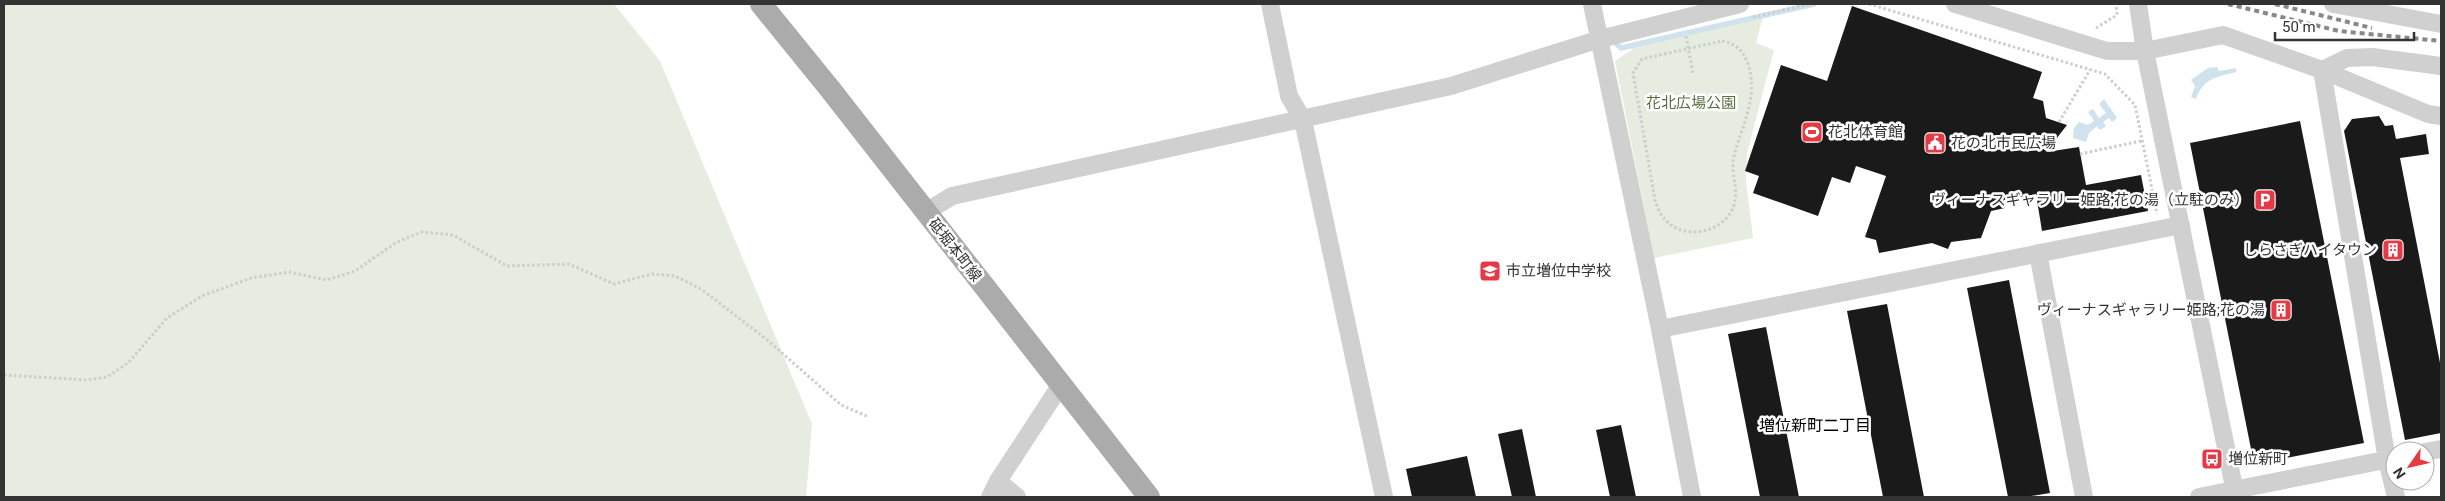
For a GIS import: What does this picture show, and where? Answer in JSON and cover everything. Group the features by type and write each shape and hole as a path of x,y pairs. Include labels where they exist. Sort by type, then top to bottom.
{"main road":[{"name":"砥堀本町線","path":"761,4 1149,497"}],"street":[{"path":"1270,4 1289,96 1303,120 1384,497"},
{"path":"1592,4 1660,329 1692,497"},
{"path":"926,212 952,196 1452,86 1600,39 1740,4"},
{"path":"1955,4 2002,11 2107,51 2145,50 2223,35 2322,70 2428,114 2441,116"},
{"path":"2138,4 2145,50 2236,494"},
{"path":"2333,4 2441,24"},
{"path":"2322,70 2347,58 2372,57 2441,66"},
{"path":"2322,70 2388,441"},
{"path":"1660,329 2180,225"},
{"path":"2038,253 2084,497"},
{"path":"990,497 998,481 1060,386"},
{"path":"2199,497 2236,494 2385,460"},
{"path":"998,481 1017,497"}],"path":[{"path":"1869,4 2105,74 2135,105 2161,229"},
{"path":"2093,30 2116,15 2116,4"},
{"path":"1685,32 1693,74"},
{"path":"1722,41 1734,43 1741,49 1752,77 1751,102 1734,158 1736,193 1734,206 1721,222 1704,232 1685,231 1674,227 1663,218 1655,200 1633,73 1642,59 1688,48 1722,41"},
{"path":"2059,122 2090,70"},
{"path":"2080,154 2141,141"},
{"path":"4,375 87,380 107,377 128,362 167,318 202,296 250,278 288,272 327,280 355,271 397,242 422,232 453,235 507,266 568,264 614,284 652,274 675,276 701,289 765,338 841,406 869,417"}],"green space":[{"path":"4,4 614,4 660,61 812,424 806,497 4,497"},
{"name":"花北広場公園","path":"1763,16 1756,43 1774,50 1747,153 1746,182 1753,238 1654,258 1615,61 1634,48"}],"water":[{"path":"2217,67 2219,71 2236,68 2236,72 2212,80 2203,87 2196,99 2191,97 2195,86 2191,80 2208,68"},
{"path":"2104,99 2117,118 2112,122 2109,118 2103,122 2106,126 2100,130 2097,126 2089,133 2086,142 2073,138 2074,128 2079,122 2088,125 2094,121 2088,112 2093,109 2099,118 2106,113 2099,104"}],"building":[{"path":"1852,6 2042,72 2033,98 2043,101 2046,118 2067,125 2046,152 2079,147 2086,185 2141,175 2148,211 2042,231 2036,194 2004,200 2005,208 1991,211 1981,238 1951,242 1948,249 1932,243 1879,253 1876,240 1865,237 1886,176 1856,166 1850,183 1832,177 1818,216 1753,193 1759,176 1745,171 1781,65 1827,81"},
{"name":"しらさぎハイタウン","path":"2379,116 2385,126 2393,125 2396,139 2426,134 2429,154 2400,158 2441,368 2441,433 2405,440 2344,131 2352,119"},
{"name":"ヴィーナスギャラリー姫路;花の湯","path":"2300,121 2364,443 2254,464 2190,143"},
{"path":"2009,280 2050,493 2025,497 2008,497 1967,288"},
{"path":"1887,304 1924,497 1883,497 1847,311"},
{"path":"1766,327 1799,497 1760,497 1728,334"},
{"path":"1621,425 1636,497 1610,497 1596,430"},
{"path":"1522,429 1536,497 1512,497 1498,434"},
{"path":"1467,456 1476,497 1412,497 1406,469"}],"waterway":[{"path":"1612,40 1621,48 1814,4"}],"railway":[{"path":"2228,4 2339,31 2441,41"},
{"path":"2275,4 2372,28"}],"place":[{"name":"花北体育館","path":"1812,132"},
{"name":"花の北市民広場","path":"1935,143"},
{"name":"ヴィーナスギャラリー姫路;花の湯（立駐のみ）","path":"2265,200"},
{"name":"しらさぎハイタウン","path":"2393,250"},
{"name":"市立増位中学校","path":"1490,271"},
{"name":"ヴィーナスギャラリー姫路;花の湯","path":"2281,310"},
{"name":"増位新町","path":"2212,459"}],"district":[{"name":"増位新町二丁目","path":"1815,425"}]}
